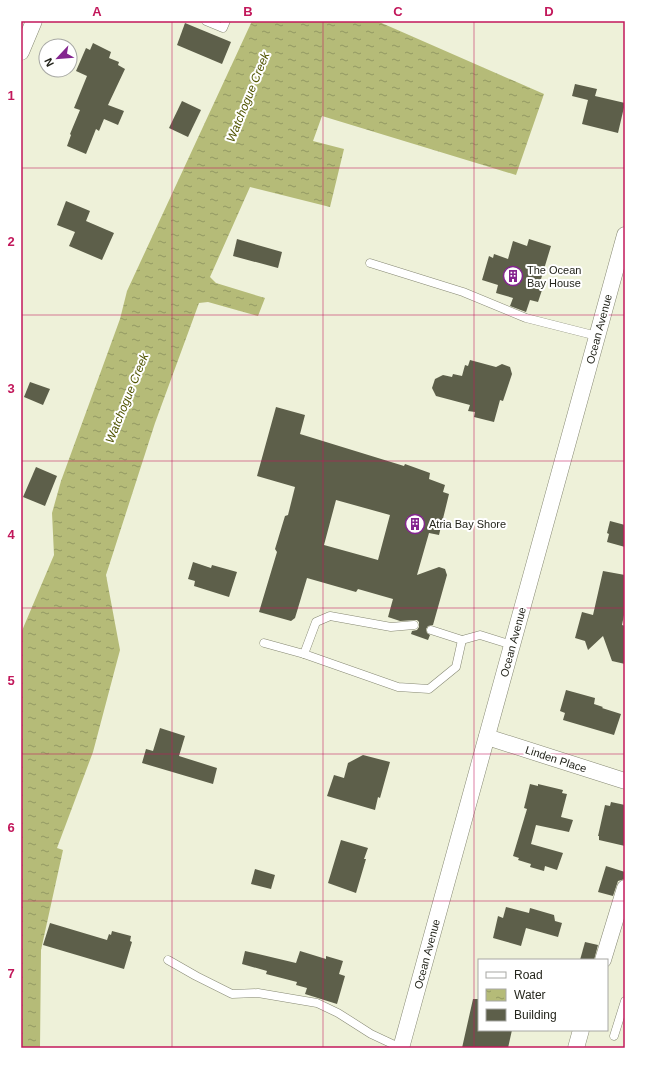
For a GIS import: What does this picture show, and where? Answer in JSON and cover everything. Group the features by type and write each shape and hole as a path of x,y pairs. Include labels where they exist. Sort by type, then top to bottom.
{"street":[{"path":"21,52 34,21"},
{"name":"Ocean Avenue","path":"401,1048 625,235"},
{"name":"Linden Place","path":"487,737 625,781"},
{"path":"603,959 625,888"},
{"path":"576,1048 581,1031"}],"lane":[{"path":"206,21 223,28 226,21"},
{"path":"370,264 463,292 526,318 597,336"},
{"path":"304,654 316,622 330,616 391,627 414,625"},
{"path":"431,630 462,640 480,635 512,645"},
{"path":"264,643 304,654 398,688 430,689 456,667 462,640"},
{"path":"168,960 232,994 258,993 317,1003 371,1034 401,1048"},
{"path":"614,1036 625,1001"}],"water":[{"name":"Watchogue Creek","path":"252,21 377,21 544,94 516,175 322,116 313,141 344,149 330,207 250,187 210,277 216,283 265,298 258,316 208,302 199,303 155,423 106,575 120,650 93,752 57,848 63,850 41,950 40,1048 21,1048 21,633 54,555 52,513 61,481 120,319 127,291"}],"building":[{"path":"185,23 231,42 222,64 177,45"},
{"path":"93,43 111,52 109,58 119,62 118,65 125,69 108,105 124,111 118,125 104,119 99,131 96,129 86,154 67,146 71,135 70,134 80,110 74,108 87,76 78,72 78,66 86,48 90,50"},
{"path":"575,84 597,89 595,96 625,103 618,133 582,124 588,100 572,96"},
{"path":"182,101 201,110 188,137 169,128"},
{"path":"66,201 90,211 86,221 114,233 102,260 69,246 75,232 57,225"},
{"path":"237,239 282,252 278,268 233,256"},
{"name":"The Ocean Bay House","path":"529,239 551,246 538,289 542,290 538,302 530,300 526,312 510,306 513,298 496,293 498,285 482,280 489,256 493,258 494,254 508,259 513,241 527,246"},
{"path":"470,360 496,367 502,364 510,367 512,374 503,401 500,400 494,422 474,417 475,412 468,411 470,405 436,396 432,388 435,379 443,375 452,377 453,374 462,376 465,365 468,366"},
{"path":"30,382 50,389 43,405 24,397"},
{"name":"Atria Bay Shore","path":"276,407 305,415 300,434 404,466 405,464 430,473 429,479 445,485 443,492 449,494 439,535 429,533 417,575 439,567 445,569 447,575 433,625 428,626 426,629 427,633 430,635 428,640 411,634 412,631 417,630 419,627 419,622 417,620 400,621 388,617 393,599 358,589 356,592 307,578 295,618 291,621 259,612 277,552 275,549 285,516 288,515 295,487 257,476","holes":["336,500 390,515 378,560 324,545"]},
{"path":"36,467 57,476 45,506 23,497"},
{"path":"610,521 625,525 625,547 607,542 609,534 607,533"},
{"path":"193,562 211,568 212,565 237,572 229,597 194,586 195,581 188,579"},
{"path":"603,571 625,575 625,610 622,625 625,626 625,664 612,661 603,636 588,650 585,641 575,638 582,612 593,615"},
{"path":"566,690 595,698 594,704 621,714 614,735 563,720 565,713 560,711"},
{"path":"160,728 185,736 179,756 217,768 213,784 142,763 146,749 153,751"},
{"path":"363,755 390,762 375,810 327,796 334,775 344,778 348,763"},
{"path":"530,784 538,786 538,784 563,790 562,793 567,794 561,817 573,820 569,832 536,825 531,844 563,853 557,870 545,866 544,871 530,867 531,864 518,860 519,858 513,856 527,809 524,808"},
{"path":"611,802 625,805 625,846 599,840 598,836 605,805 610,806"},
{"path":"341,840 368,848 356,893 328,883"},
{"path":"606,866 625,872 625,879 618,881 613,896 598,892"},
{"path":"255,869 275,875 271,889 251,884"},
{"path":"506,907 529,913 530,908 554,915 555,921 562,923 558,937 526,928 521,946 493,938 498,916 503,918"},
{"path":"50,923 107,940 112,931 131,936 130,941 132,942 124,969 43,945"},
{"path":"585,942 598,945 594,959 580,959"},
{"path":"245,951 296,963 300,951 326,959 326,956 343,961 339,974 345,976 337,1004 305,994 307,988 296,985 297,982 266,974 267,971 242,964"},
{"path":"473,999 478,999 478,1031 512,1031 508,1048 462,1048"}],"place":[{"name":"The Ocean Bay House","path":"513,276"},
{"name":"Atria Bay Shore","path":"415,524"}]}
